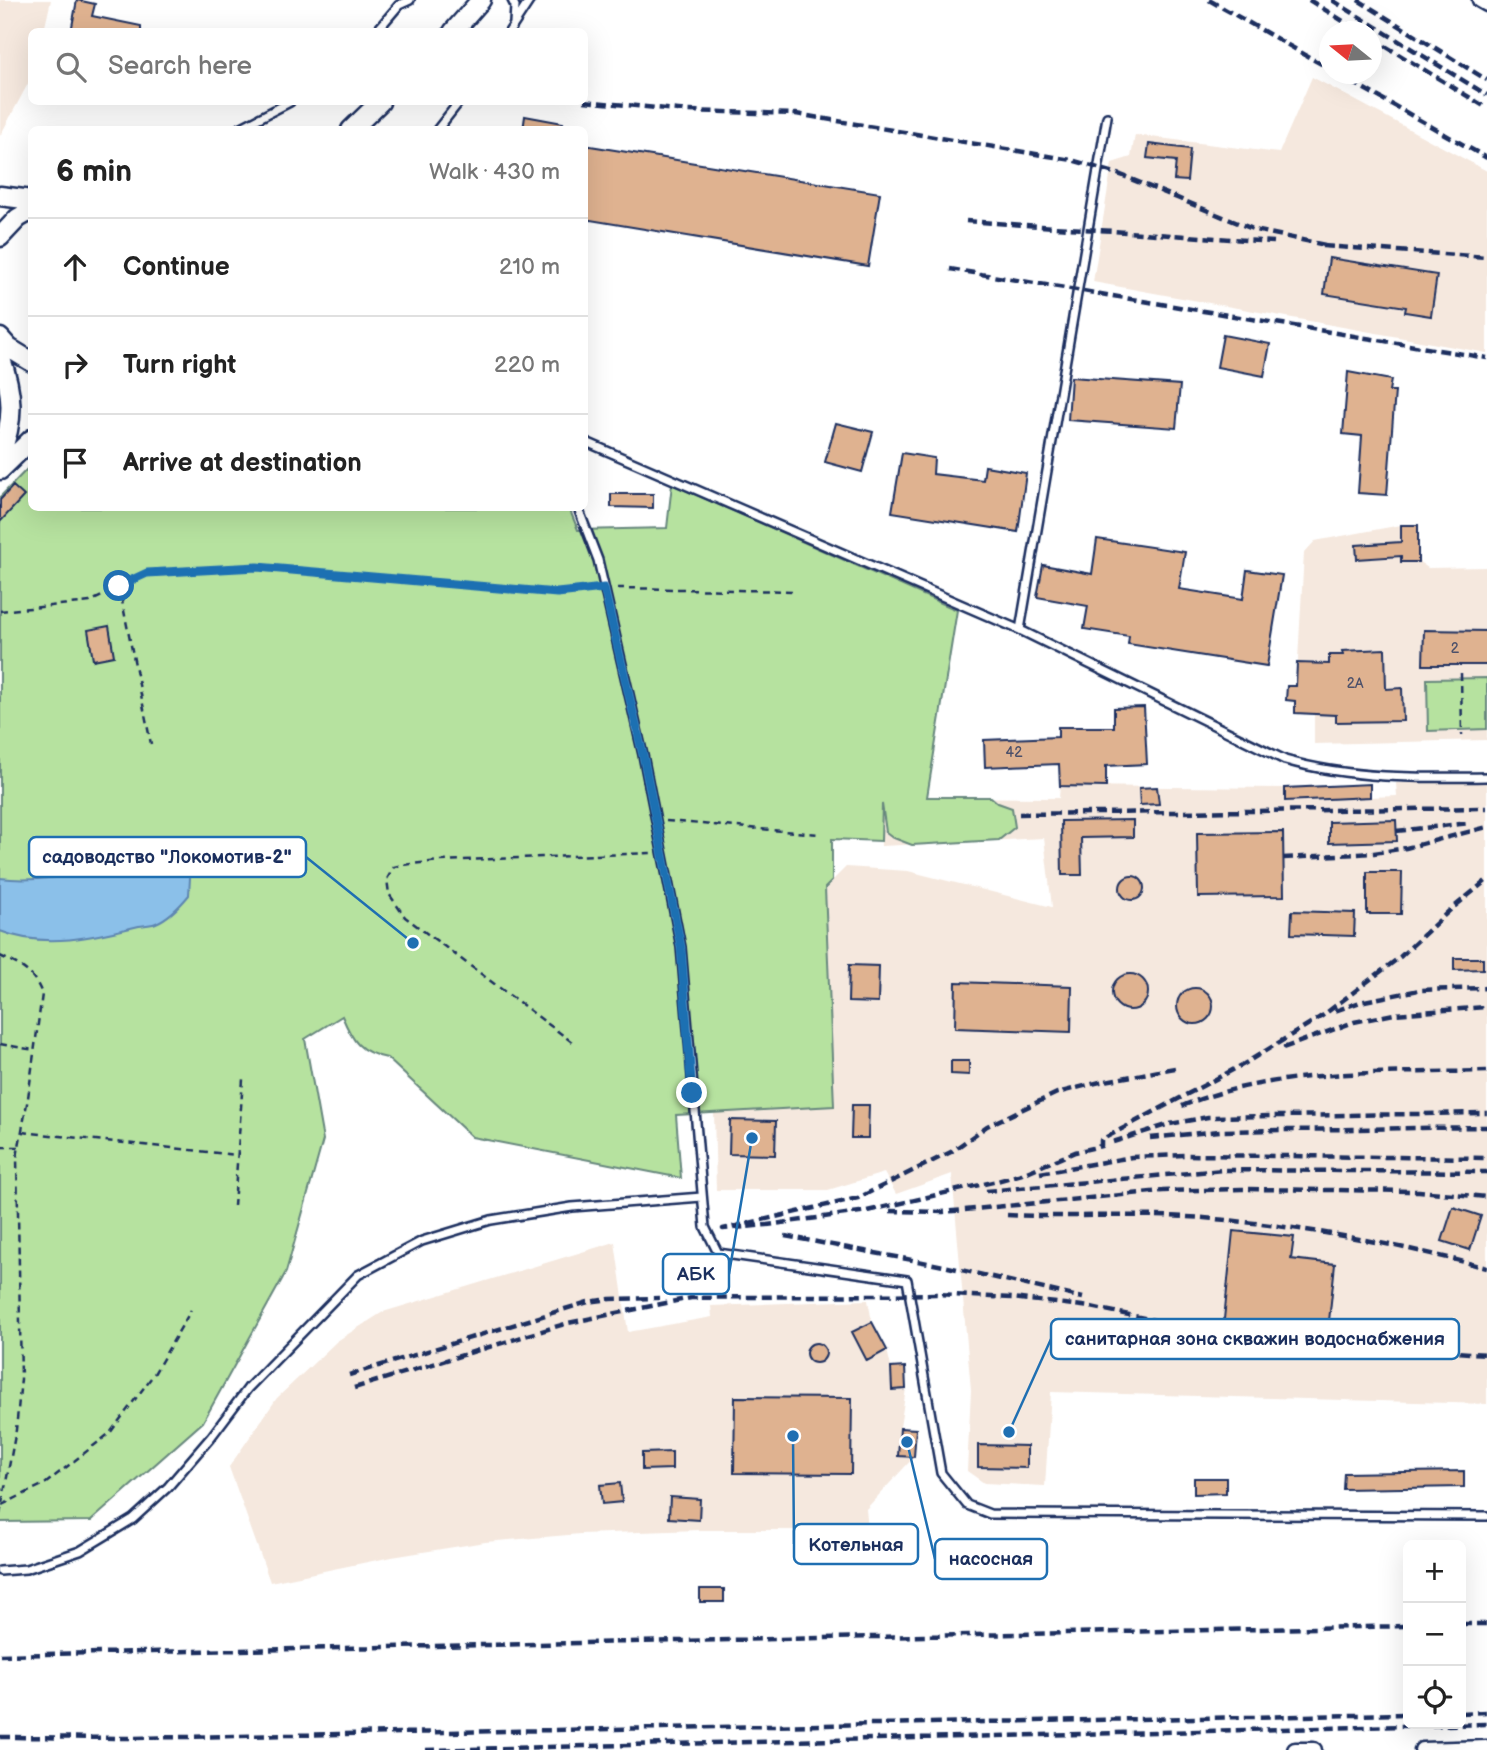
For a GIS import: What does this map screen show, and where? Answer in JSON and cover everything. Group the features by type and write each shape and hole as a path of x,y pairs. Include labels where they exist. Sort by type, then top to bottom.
{"street":[{"path":"456,28 481,0"},
{"path":"1480,0 1487,4"},
{"path":"355,126 377,105"},
{"path":"0,196 28,200"},
{"path":"0,237 18,218 28,212"},
{"path":"0,338 9,348 28,360"},
{"path":"0,356 11,405 11,426 0,455"},
{"path":"0,470 28,443"},
{"path":"1422,1750 1487,1748"},
{"path":"1295,1750 1314,1750"}],"lane":[{"path":"380,28 400,5 410,0"},
{"path":"512,0 515,6 514,24"},
{"path":"512,28 530,0"},
{"path":"244,126 284,105"},
{"path":"440,126 457,105"},
{"path":"1020,629 1107,117"},
{"path":"588,443 1020,629 1285,760 1316,769 1410,778 1487,777"},
{"path":"579,511 598,560 656,820 681,947 705,1227 718,1253 907,1280 941,1473 967,1505 990,1514 1487,1516"},
{"path":"0,1571 26,1569 80,1551 133,1519 168,1487 248,1388 358,1275 422,1241 491,1220 572,1207 702,1197"}],"path":[{"path":"0,611 90,602 147,573 257,567 557,593 604,588 796,592"},
{"path":"119,586 150,744"},
{"path":"1461,673 1462,735"},
{"path":"656,820 819,834"},
{"path":"572,1042 405,917 390,894 387,879 389,872 403,864 439,861 662,853"},
{"path":"0,956 25,967 37,981 42,993 17,1157 21,1380 16,1430 0,1514"},
{"path":"0,1044 34,1050"},
{"path":"234,1206 243,1079"},
{"path":"22,1132 237,1155"},
{"path":"0,1147 19,1147"},
{"path":"2,1505 46,1483 110,1433 154,1374 191,1310"}],"shaded area":[{"path":"0,0 51,0 45,28 28,28 28,84 0,136"},
{"path":"1312,77 1319,81 1319,84 1325,84 1487,171 1487,353 1093,282 1112,163 1131,157 1135,135 1279,153"},
{"path":"1401,525 1418,525 1418,561 1428,568 1487,567 1487,740 1314,744 1314,714 1295,713 1304,553 1315,541"},
{"path":"1396,783 1487,783 1487,1404 1051,1392 1045,1486 984,1483 967,1471 971,1390 952,1174 896,1194 884,1173 828,1190 716,1190 714,1113 834,1106 825,888 846,867 908,871 1052,907 1044,838 881,846 881,797 1059,798 1060,786 1285,788 1370,784 1370,797 1397,796"},
{"path":"615,1242 628,1332 712,1317 711,1306 868,1300 872,1322 887,1350 891,1367 905,1367 906,1389 900,1427 916,1429 914,1457 866,1509 868,1530 699,1530 580,1534 485,1542 392,1557 270,1582 229,1467 277,1398 337,1341 383,1312"}],"green space":[{"path":"28,468 28,511 570,511 578,530 667,528 672,484 957,610 927,797 991,797 1012,808 1015,827 999,840 912,845 886,832 882,804 881,841 832,839 832,881 825,888 834,1106 676,1115 681,1178 472,1137 387,1058 363,1049 350,1033 342,1016 305,1039 323,1140 286,1272 203,1422 91,1521 0,1522 0,497"},
{"path":"1487,678 1487,729 1428,731 1427,679"}],"water":[{"path":"161,858 181,860 190,878 189,895 174,911 156,923 105,934 52,940 0,931 0,878 40,879"}],"building":[{"path":"77,0 95,4 92,16 141,26 141,28 72,28"},
{"path":"525,116 563,123 563,126 524,126"},
{"path":"1149,144 1190,149 1187,181 1174,180 1176,161 1147,158"},
{"path":"588,146 880,193 868,266 588,220"},
{"path":"1329,258 1437,275 1431,316 1405,312 1406,307 1324,294"},
{"path":"1223,335 1270,344 1264,376 1217,367"},
{"path":"1348,372 1391,380 1389,391 1395,391 1387,495 1358,493 1362,436 1343,434"},
{"path":"1071,377 1180,385 1176,428 1068,420"},
{"path":"836,423 873,432 862,472 825,462"},
{"path":"902,453 934,458 933,474 983,480 985,466 1026,473 1018,532 892,512"},
{"path":"13,486 24,496 0,522 0,500"},
{"path":"611,494 653,494 653,508 611,507"},
{"path":"1401,525 1418,525 1418,562 1401,562 1401,556 1357,559 1356,545 1401,542"},
{"path":"1097,539 1185,552 1179,589 1243,599 1247,570 1282,575 1267,666 1128,644 1129,636 1084,629 1088,606 1037,597 1043,565 1092,574"},
{"path":"109,626 114,656 93,660 88,630"},
{"path":"1424,630 1487,631 1487,665 1423,665"},
{"path":"1385,649 1386,689 1402,688 1403,721 1336,722 1336,715 1295,713 1295,701 1286,700 1287,686 1296,686 1297,663 1329,664 1329,655 1343,655 1342,651"},
{"path":"1144,707 1147,764 1106,766 1106,787 1060,786 1059,764 985,767 984,740 1058,737 1058,727 1114,727 1114,708"},
{"path":"1370,784 1370,797 1285,801 1285,788"},
{"path":"1157,787 1159,804 1140,805 1139,788"},
{"path":"1133,820 1133,837 1081,838 1082,875 1062,875 1061,821"},
{"path":"1396,820 1397,841 1329,843 1329,822"},
{"path":"1283,832 1284,896 1198,897 1197,833"},
{"path":"1367,872 1402,872 1401,914 1367,914"},
{"path":"1132,876 1140,880 1144,888 1140,896 1132,900 1124,896 1120,888 1124,880"},
{"path":"1292,911 1355,913 1354,936 1291,934"},
{"path":"1454,958 1483,958 1483,969 1454,970"},
{"path":"849,965 879,966 878,1003 848,1002"},
{"path":"1130,974 1143,979 1148,992 1143,1005 1130,1010 1117,1005 1112,992 1117,979"},
{"path":"956,982 1072,986 1071,1032 955,1028"},
{"path":"1195,988 1208,993 1213,1006 1208,1019 1195,1024 1182,1019 1177,1006 1182,993"},
{"path":"951,1061 969,1061 969,1075 951,1074"},
{"path":"852,1105 869,1105 868,1138 851,1138"},
{"path":"730,1120 776,1121 775,1155 729,1154"},
{"path":"1453,1207 1481,1216 1470,1250 1442,1241"},
{"path":"1233,1231 1294,1237 1291,1259 1335,1264 1327,1340 1223,1329"},
{"path":"872,1322 887,1350 867,1361 852,1332"},
{"path":"816,1343 823,1346 826,1353 823,1360 816,1363 809,1360 806,1353 809,1346"},
{"path":"905,1367 906,1389 892,1390 891,1368"},
{"path":"735,1397 852,1398 851,1474 734,1473"},
{"path":"900,1428 916,1429 914,1457 898,1456"},
{"path":"978,1445 1027,1446 1027,1468 978,1467"},
{"path":"672,1452 672,1469 642,1470 642,1453"},
{"path":"1464,1471 1464,1487 1343,1489 1344,1473"},
{"path":"1194,1478 1226,1478 1226,1493 1194,1494"},
{"path":"620,1483 622,1502 602,1504 600,1485"},
{"path":"670,1497 700,1499 699,1520 669,1518"},
{"path":"700,1589 724,1589 724,1602 700,1602"}],"railway":[{"path":"1209,0 1319,63"},
{"path":"1309,0 1343,21"},
{"path":"1332,0 1487,95"},
{"path":"1358,0 1487,80"},
{"path":"1382,44 1487,108"},
{"path":"1356,84 1487,158"},
{"path":"588,101 688,111 796,114 1072,160 1121,175 1255,230 1330,246"},
{"path":"966,221 1274,242"},
{"path":"1323,246 1487,257"},
{"path":"950,269 1487,358"},
{"path":"1019,814 1487,808"},
{"path":"1396,831 1470,823"},
{"path":"1283,858 1374,853 1406,848 1487,827"},
{"path":"1175,1068 1057,1093 987,1126 951,1152 858,1198 723,1229 867,1211 997,1181 1022,1174 1075,1152 1101,1146 1101,1140 1244,1064 1322,1016 1400,957 1487,880"},
{"path":"1335,1011 1360,1002 1419,990 1487,988"},
{"path":"1283,1048 1354,1022 1394,1014 1487,1007"},
{"path":"1182,1106 1218,1093 1294,1079 1371,1073 1487,1071"},
{"path":"1113,1142 1170,1124 1208,1117 1487,1113"},
{"path":"1150,1138 1220,1131 1487,1127"},
{"path":"1040,1173 1132,1157 1184,1155 1487,1158"},
{"path":"986,1191 1223,1170 1487,1172"},
{"path":"890,1211 943,1212 1163,1191 1241,1189 1419,1191 1487,1197"},
{"path":"1007,1215 1155,1216 1240,1221 1347,1237 1487,1268"},
{"path":"785,1236 944,1266 1083,1298"},
{"path":"354,1388 568,1323 691,1298 935,1294 1012,1298 1091,1307 1201,1330"},
{"path":"349,1375 588,1302 659,1298"},
{"path":"1191,1327 1246,1339 1487,1354"},
{"path":"1466,1624 1487,1624"},
{"path":"0,1655 1403,1626"},
{"path":"1466,1713 1487,1712"},
{"path":"0,1737 131,1738 1403,1714"},
{"path":"426,1750 1487,1724"}],"place":[{"name":"садоводство \"Локомотив-2\"","path":"413,943"},
{"name":"АБК","path":"752,1138"},
{"name":"санитарная зона скважин водоснабжения","path":"1009,1432"},
{"name":"Котельная","path":"793,1436"},
{"name":"насосная","path":"907,1442"}],"route":[{"path":"119,586 147,573 257,567 557,593 604,588 643,755 681,947 692,1093"}]}
